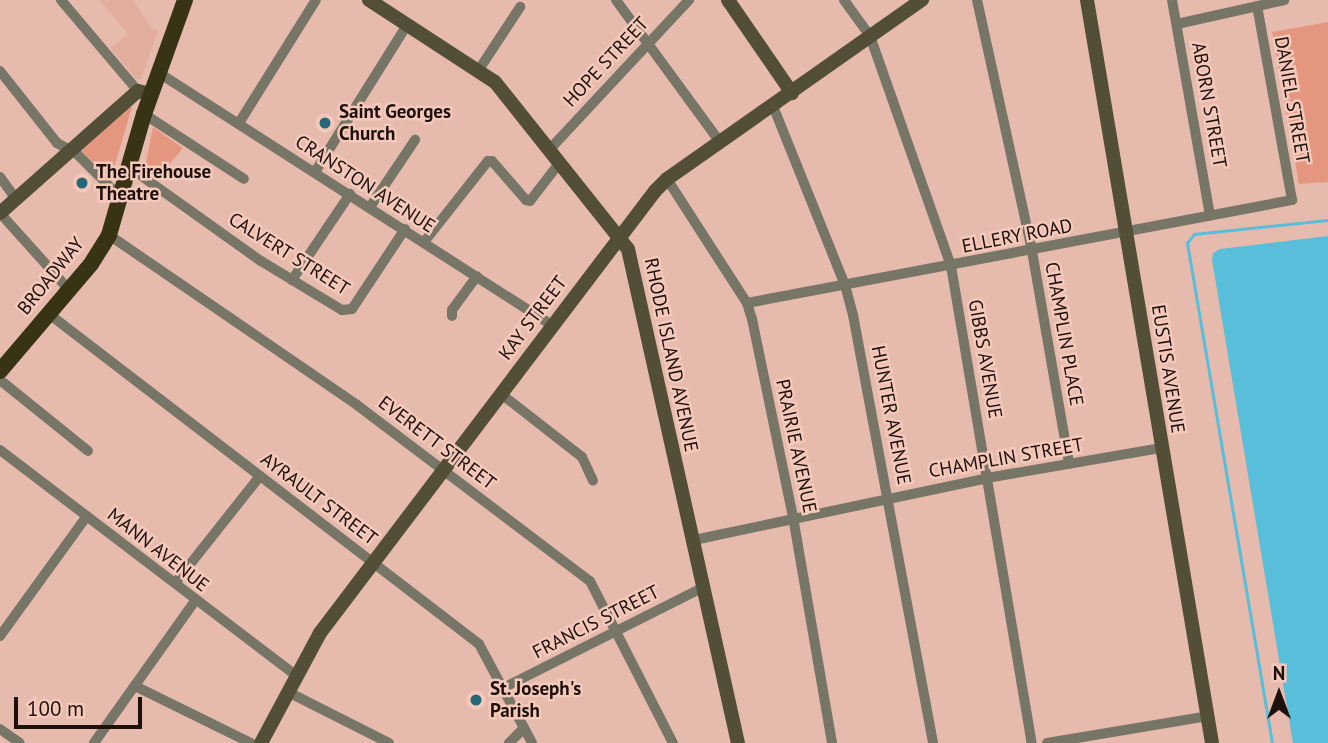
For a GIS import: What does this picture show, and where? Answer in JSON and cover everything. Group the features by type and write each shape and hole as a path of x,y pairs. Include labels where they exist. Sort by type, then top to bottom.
{"main road":[{"name":"BROADWAY","path":"0,371 69,290 109,234 122,199 144,114 144,93 159,73 185,0"}],"street":[{"path":"61,0 144,93 69,150 0,213 69,290"},
{"path":"239,123 316,0"},
{"name":"RHODE ISLAND AVENUE","path":"369,0 495,82 628,249 738,743"},
{"path":"617,0 720,142"},
{"name":"HOPE STREET","path":"550,149 689,0"},
{"path":"728,0 792,93"},
{"name":"GIBBS AVENUE","path":"844,0 870,36 951,266 1032,743"},
{"name":"KAY STREET","path":"261,743 320,633 443,467 620,236 667,179 922,0"},
{"name":"CHAMPLIN PLACE","path":"977,0 1032,251 1069,464"},
{"name":"EUSTIS AVENUE","path":"1087,0 1212,743"},
{"name":"ABORN STREET","path":"1172,0 1210,216"},
{"path":"1177,24 1284,0"},
{"name":"DANIEL STREET","path":"1257,6 1292,200"},
{"path":"478,71 520,7"},
{"path":"315,172 407,25"},
{"path":"0,71 57,143 76,153 122,199"},
{"name":"CRANSTON AVENUE","path":"159,73 552,325"},
{"name":"HUNTER AVENUE","path":"774,106 845,285 933,743"},
{"path":"144,114 244,179"},
{"path":"370,207 415,140"},
{"path":"424,242 488,162 492,162 526,200 530,201 560,162"},
{"name":"CALVERT STREET","path":"129,167 292,281 348,311 405,229"},
{"path":"0,177 16,199"},
{"name":"PRAIRIE AVENUE","path":"667,179 747,303 793,517 832,743"},
{"path":"292,281 350,194"},
{"name":"ELLERY ROAD","path":"747,303 1292,200"},
{"name":"EVERETT STREET","path":"109,234 443,467 590,581 673,743"},
{"path":"452,316 452,310 477,276"},
{"name":"AYRAULT STREET","path":"48,314 480,643 532,743"},
{"path":"0,380 88,451"},
{"path":"500,393 582,457 593,481"},
{"name":"CHAMPLIN STREET","path":"694,540 987,478 1161,448"},
{"name":"MANN AVENUE","path":"0,450 297,676"},
{"path":"176,582 260,476"},
{"path":"0,636 87,516"},
{"name":"FRANCIS STREET","path":"503,688 704,587"},
{"path":"94,743 195,601"},
{"path":"135,686 251,743"},
{"path":"288,692 389,743"},
{"path":"1047,743 1208,716"},
{"path":"509,743 524,728"},
{"path":"0,729 20,743"}],"shaded area":[{"path":"99,0 133,0 152,28 158,31 141,79 136,79 110,48 128,34"},
{"path":"1328,22 1328,182 1299,184 1272,32"},
{"path":"130,105 132,107 111,178 81,150"},
{"path":"153,127 183,148 158,178 145,168"}],"water":[{"path":"1328,236 1328,743 1293,743 1212,260 1213,253 1220,249"}],"waterway":[{"path":"1272,743 1187,243 1194,234 1328,220"}],"place":[{"name":"Saint Georges Church","path":"325,123"},
{"name":"The Firehouse Theatre","path":"82,183"},
{"name":"St. Joseph's Parish","path":"476,700"}]}
